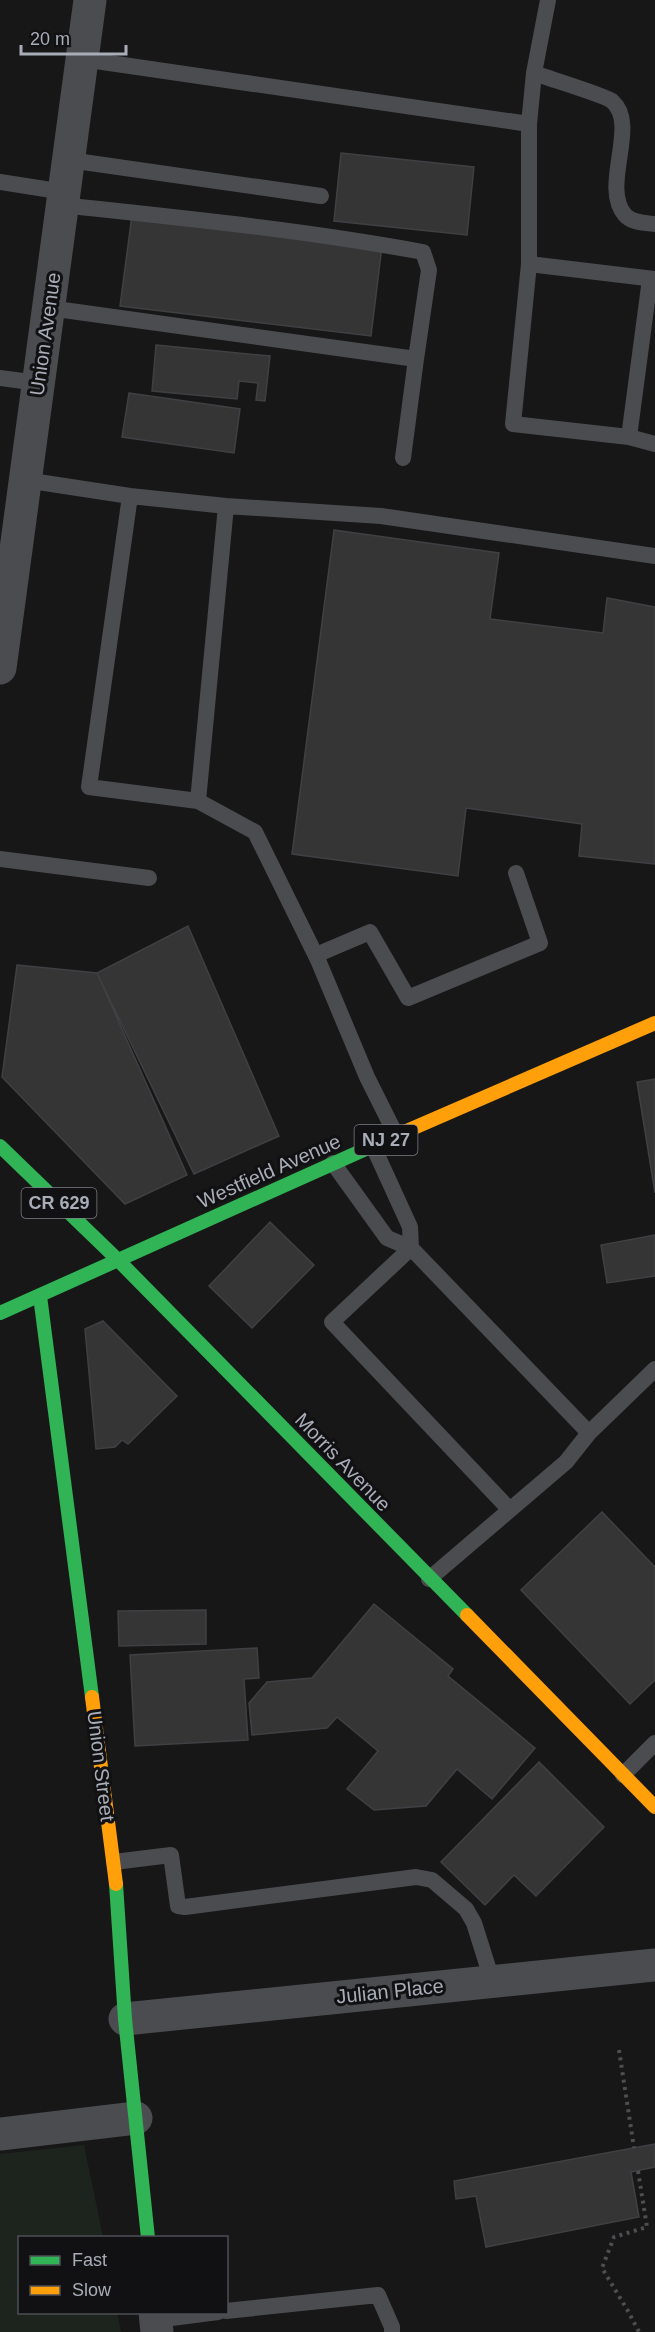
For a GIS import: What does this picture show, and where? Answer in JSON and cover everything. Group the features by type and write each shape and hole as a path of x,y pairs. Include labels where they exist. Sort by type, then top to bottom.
{"street":[{"name":"Union Avenue","path":"0,668 6,571 25,480 90,0"},
{"name":"Westfield Avenue","path":"0,1313 396,1135 655,1023"},
{"name":"Morris Avenue","path":"0,1146 118,1260 655,1807"},
{"name":"Union Street","path":"40,1296 114,1862 125,2019 148,2236"},
{"name":"Julian Place","path":"125,2019 655,1965"},
{"path":"0,2134 136,2118"}],"lane":[{"path":"548,0 534,74 529,124 529,264 513,424 629,437 655,444"},
{"path":"82,59 529,124"},
{"path":"534,74 611,100 622,117 616,195 625,216 637,222 655,224"},
{"path":"69,160 321,196"},
{"path":"0,182 63,198 423,252 429,270 403,458"},
{"path":"529,264 652,279 629,437"},
{"path":"49,308 416,359"},
{"path":"0,378 38,383"},
{"path":"25,480 130,496 226,506 381,516 655,556"},
{"path":"130,496 89,787 198,801 255,832 316,955 368,1077 396,1135"},
{"path":"198,801 226,506"},
{"path":"0,859 149,878"},
{"path":"316,955 370,932 408,998 540,943 516,873"},
{"path":"373,1146 410,1227 411,1248 332,1322 510,1510"},
{"path":"333,1163 387,1238 411,1248 589,1433"},
{"path":"429,1579 566,1462 589,1433 655,1369"},
{"path":"623,1775 655,1743"},
{"path":"114,1862 171,1855 178,1906 185,1907 416,1877 432,1880 466,1909 474,1923 492,1980"},
{"path":"228,2312 378,2295 392,2332"},
{"path":"156,2322 211,2314"}],"path":[{"path":"619,2050 634,2148"},
{"path":"638,2171 648,2227 614,2237 602,2268 639,2332"}],"shaded area":[{"path":"84,2145 103,2236 18,2236 18,2314 117,2314 121,2332 0,2332 0,2154"}],"building":[{"path":"341,153 474,167 467,235 334,221"},
{"path":"132,215 382,246 371,336 120,306"},
{"path":"156,345 270,356 265,401 256,400 258,383 239,381 237,399 152,391"},
{"path":"129,393 240,409 234,453 122,437"},
{"path":"334,530 499,553 490,619 603,633 607,598 655,607 655,864 579,856 582,824 466,808 458,876 292,854"},
{"path":"188,926 279,1136 194,1174 97,973"},
{"path":"17,965 97,973 187,1175 125,1204 2,1077"},
{"path":"655,1079 655,1193 637,1082"},
{"path":"270,1222 314,1265 252,1328 209,1286"},
{"path":"655,1235 655,1276 607,1283 601,1245"},
{"path":"103,1321 177,1396 128,1444 122,1440 115,1447 96,1449 85,1329"},
{"path":"602,1512 655,1567 655,1680 630,1704 521,1590"},
{"path":"374,1604 453,1669 448,1676 535,1748 492,1799 457,1769 426,1806 374,1810 347,1789 378,1751 337,1717 327,1728 252,1735 249,1703 267,1682 312,1678"},
{"path":"206,1610 206,1644 119,1646 118,1611"},
{"path":"257,1648 259,1678 244,1679 248,1740 135,1746 130,1655"},
{"path":"539,1762 604,1827 536,1896 514,1875 485,1905 441,1862"},
{"path":"655,2144 655,2167 631,2172 639,2217 486,2247 476,2196 456,2199 454,2181"}],"traffic: fast":[{"path":"0,1313 379,1143"},
{"path":"0,1146 118,1260"},
{"path":"118,1260 467,1615"},
{"path":"40,1296 92,1697"},
{"path":"116,1884 125,2019 148,2236"}],"traffic: slow":[{"path":"379,1143 655,1023"},
{"path":"467,1615 655,1807"},
{"path":"92,1697 116,1884"}]}
